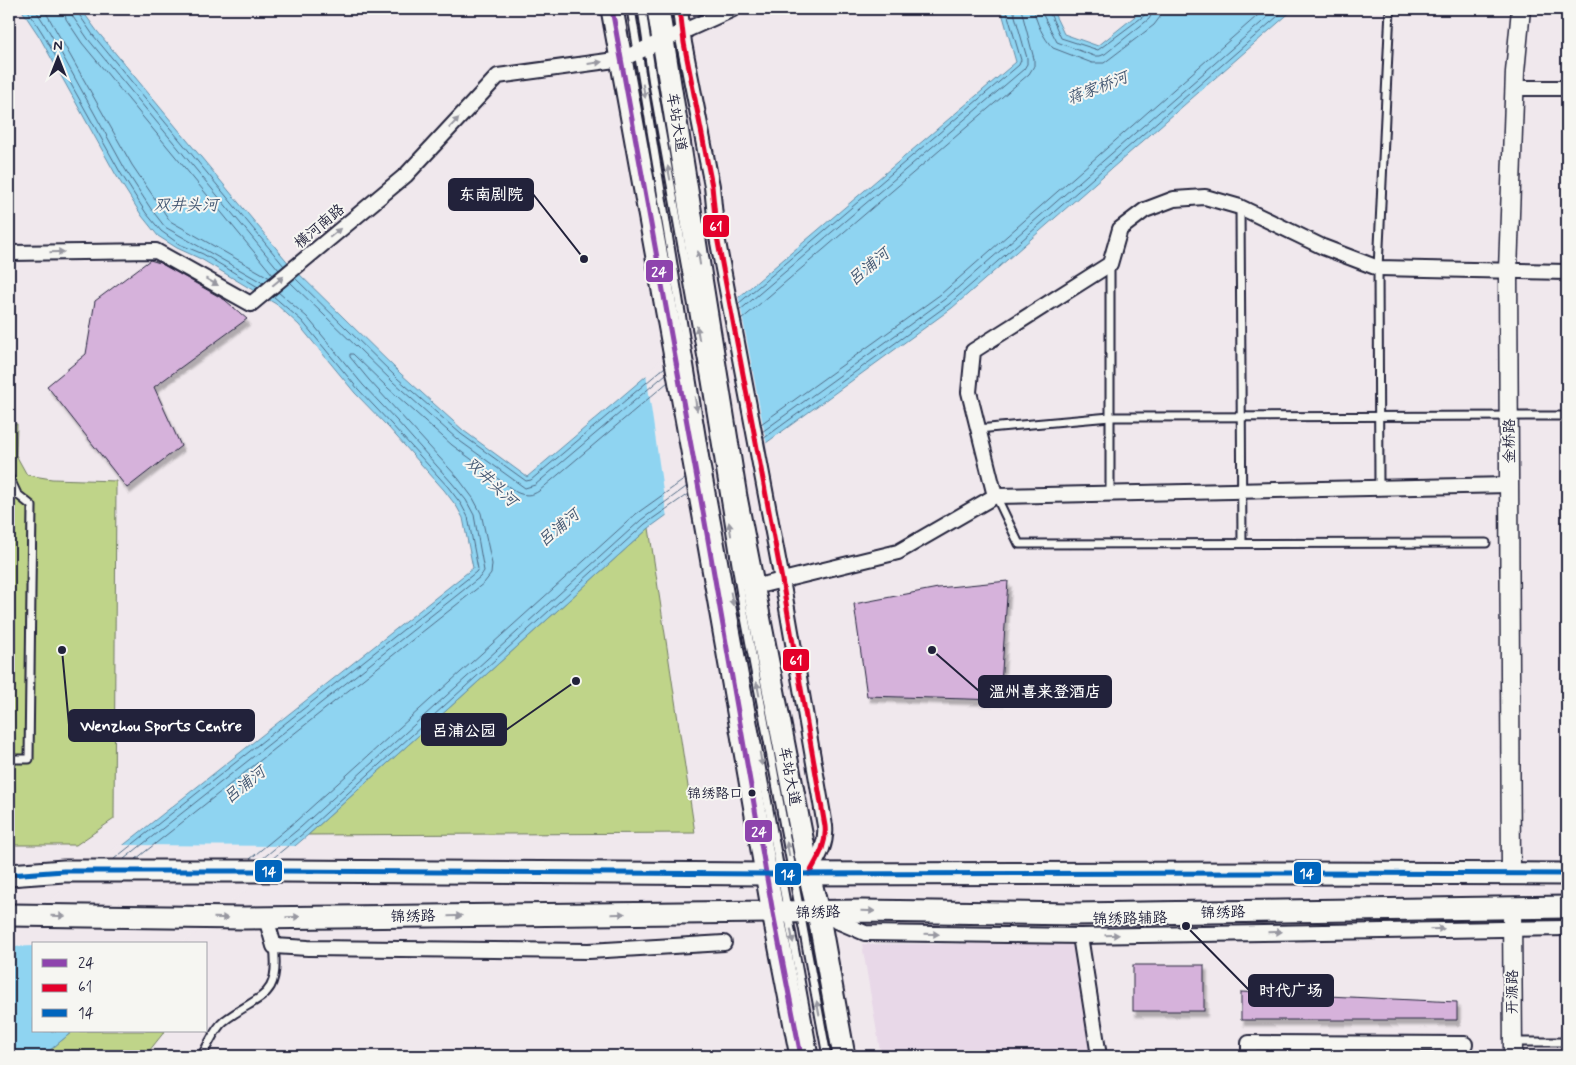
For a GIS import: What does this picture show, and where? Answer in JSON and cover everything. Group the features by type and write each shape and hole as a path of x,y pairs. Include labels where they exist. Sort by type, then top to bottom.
{"main road":[{"name":"车站大道","path":"612,9 643,50 696,234 736,496 754,587 787,874 795,913 801,1056"},
{"name":"车站大道","path":"658,9 643,50 654,240 706,528 795,913 844,1056"},
{"path":"9,875 64,871 787,874 1567,874"},
{"name":"锦绣路","path":"9,915 266,918 862,911 1512,918 1567,907"}],"street":[{"path":"680,9 712,186 717,237 782,580 826,833 822,852 787,874"},
{"name":"横河南路","path":"9,253 156,251 252,304 406,175 498,76 643,50 733,9"},
{"name":"金桥路","path":"1512,874 1508,271 1514,88 1522,9"},
{"path":"1514,88 1567,88"},
{"path":"996,496 969,392 974,351 1110,264 1120,229 1145,210 1174,199 1205,197 1240,207 1323,247 1378,268 1567,272"},
{"path":"754,587 898,552 996,496 1509,485"},
{"name":"锦绣路辅路","path":"795,913 865,933 1080,936 1512,918 1567,928"},
{"path":"266,918 274,946 308,948 589,951 724,943"},
{"name":"开源路","path":"1512,918 1513,1049"},
{"path":"1080,936 1098,1056"},
{"path":"1249,1056 1249,1043 1374,1050 1465,1044"}],"lane":[{"path":"631,9 643,50 706,381 787,874"},
{"path":"642,9 643,50 706,465 787,874"},
{"path":"1379,488 1378,268 1390,9"},
{"path":"1240,207 1242,543"},
{"path":"1110,264 1110,493"},
{"path":"978,429 1110,417 1567,416"},
{"path":"9,477 17,494 32,506 29,759 9,759"},
{"path":"996,496 1019,544 1486,543"},
{"path":"795,913 814,1056"},
{"path":"795,913 827,1056"},
{"path":"203,1056 222,1022 251,1005 272,986 277,966 274,946"},
{"path":"1513,1049 1567,1042"}],"shaded area":[{"path":"862,944 1072,944 1090,1056 881,1056"}],"green space":[{"path":"9,424 17,424 16,455 27,475 52,479 116,481 114,819 76,845 9,845"},
{"path":"649,528 695,833 308,835"},
{"path":"72,1032 164,1032 145,1056 43,1056"}],"water":[{"path":"21,9 81,9 97,31 290,265 401,374 464,431 527,477 1016,62 1001,9 1052,9 1064,34 1098,46 1144,9 1294,9 952,308 649,528 308,835 180,942 32,942 32,1032 72,1032 43,1056 9,1056 9,936 473,568 463,518 457,507 389,428 355,393 299,325 276,304 201,259 177,248 158,236 142,216 116,175 39,36"}],"pier":[{"path":"738,294 767,446 667,518 646,373"},
{"path":"119,845 298,846 184,942 32,942 32,946 9,947 9,933"}],"building":[{"path":"150,260 160,263 225,300 247,319 154,387 181,446 127,488 47,386 86,354 95,301"},
{"path":"1008,581 1000,700 867,696 854,604 938,588"},
{"path":"1133,965 1204,965 1204,1011 1133,1011"},
{"path":"1241,992 1457,1002 1457,1020 1241,1020"}],"transit line":[{"name":"24","path":"612,9 706,528 773,913 801,1056"},
{"name":"61","path":"680,9 684,43 712,186 717,237 782,580 825,826 825,839 819,857 809,874"},
{"name":"14","path":"9,875 64,871 766,874 1567,874"}],"place":[{"name":"东南剧院","path":"584,259"},
{"name":"Wenzhou Sports Centre","path":"62,650"},
{"name":"温州喜来登酒店","path":"932,650"},
{"name":"吕浦公园","path":"576,681"},
{"name":"锦绣路口","path":"752,793"},
{"name":"时代广场","path":"1186,926"}],"water label":[{"name":"蒋家桥河","path":"1097,87"},
{"name":"双井头河","path":"186,204"},
{"name":"吕浦河","path":"868,266"},
{"name":"双井头河","path":"492,481"},
{"name":"吕浦河","path":"558,527"},
{"name":"吕浦河","path":"244,784"}]}
